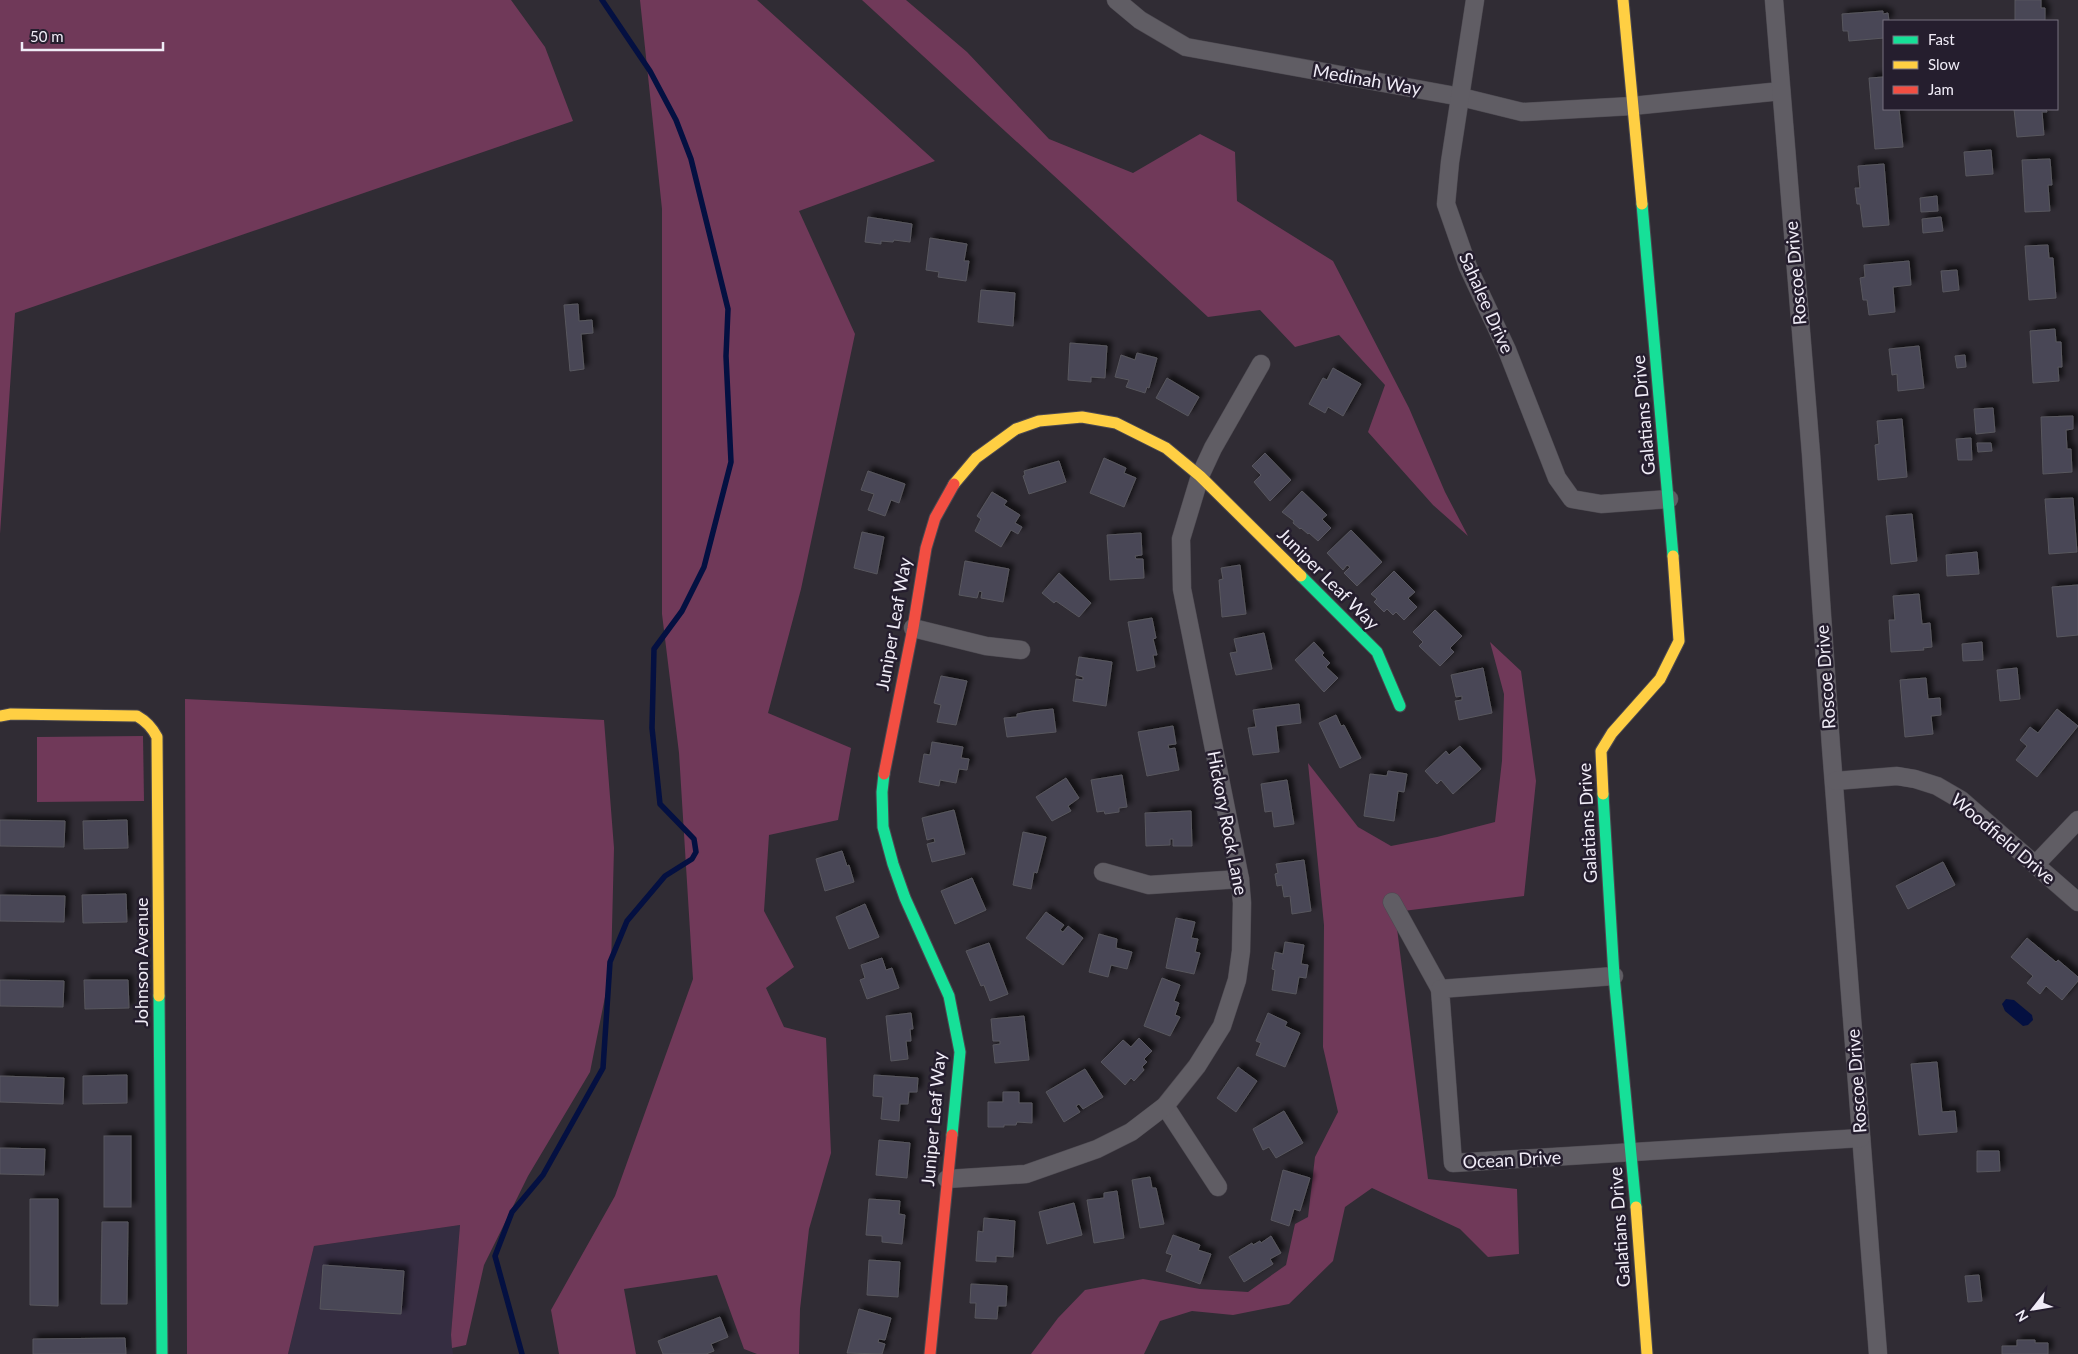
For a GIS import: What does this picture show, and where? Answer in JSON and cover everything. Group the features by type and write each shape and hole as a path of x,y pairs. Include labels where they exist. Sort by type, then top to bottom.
{"street":[{"name":"Medinah Way","path":"1116,0 1140,20 1186,47 1461,97 1522,112 1632,106 1781,91"},
{"name":"Sahalee Drive","path":"1476,0 1446,204 1468,267 1507,350 1557,478 1572,499 1601,504 1669,499"},
{"path":"1623,0 1632,106"},
{"name":"Roscoe Drive","path":"1774,0 1811,454 1878,1354"},
{"name":"Galatians Drive","path":"1632,106 1669,499 1679,641 1660,679 1612,733 1602,751 1614,976 1632,1153 1647,1354"},
{"name":"Hickory Rock Lane","path":"946,1179 1026,1174 1097,1149 1131,1132 1165,1106 1197,1066 1222,1026 1237,980 1241,951 1242,903 1240,879 1182,589 1181,539 1200,476 1213,448 1261,364"},
{"name":"Juniper Leaf Way","path":"930,1354 960,1052 949,996 905,898 893,864 883,827 882,792 885,762 913,628 926,548 936,518 953,485 976,458 992,444 1016,429 1039,421 1056,418 1082,417 1116,423 1166,448 1200,476 1377,652 1400,706"},
{"path":"913,628 986,646 1021,650"},
{"name":"Johnson Avenue","path":"0,716 11,714 137,716 146,720 153,728 157,737 162,1354"},
{"name":"Woodfield Drive","path":"1835,781 1897,776 1937,786 1961,800 2078,902"},
{"path":"2036,864 2078,820"},
{"path":"1103,872 1149,885 1240,879"},
{"path":"1392,902 1440,988 1614,976"},
{"name":"Ocean Drive","path":"1440,988 1453,1163 1861,1138"},
{"path":"1165,1106 1218,1186"}],"shaded area":[{"path":"0,0 511,0 545,47 573,121 15,313 0,534"},
{"path":"640,0 757,0 935,161 799,211 855,334 801,589 768,713 851,748 838,820 769,835 764,911 794,967 766,988 784,1027 826,1038 831,1153 809,1229 800,1309 799,1354 757,1354 744,1349 717,1275 624,1289 636,1354 559,1354 551,1310 615,1196 693,979 679,753 662,614 662,209"},
{"path":"862,0 906,0 967,52 1049,139 1133,173 1200,134 1235,152 1237,201 1333,261 1409,408 1445,492 1468,536 1433,505 1368,432 1385,385 1339,335 1295,347 1260,310 1208,317"},
{"path":"1490,642 1521,671 1536,781 1524,896 1395,912 1428,1179 1517,1189 1519,1254 1488,1257 1460,1229 1372,1188 1345,1207 1333,1261 1289,1304 1233,1315 1192,1311 1160,1321 1144,1354 1031,1354 1058,1318 1085,1290 1143,1279 1200,1289 1248,1292 1286,1265 1295,1224 1308,1217 1315,1157 1338,1112 1323,1047 1324,925 1308,763 1358,827 1391,846 1437,837 1495,822 1502,761 1504,694"},
{"path":"185,699 604,720 614,848 611,967 590,1072 528,1176 484,1265 466,1345 452,1348 451,1335 460,1225 314,1246 288,1354 187,1354"},
{"path":"143,736 144,801 37,802 37,737"},
{"path":"2006,999 2014,1000 2032,1015 2033,1020 2028,1025 2023,1026 2005,1011 2002,1004"},
{"path":"460,1225 451,1335 453,1354 288,1354 314,1246"}],"building":[{"path":"2015,0 2041,0 2041,8 2045,8 2045,20 2015,20"},
{"path":"1883,11 1883,14 1888,13 1889,20 1883,20 1883,38 1849,41 1848,31 1843,31 1842,14"},
{"path":"1883,77 1883,110 1899,110 1903,147 1875,149 1869,78"},
{"path":"2014,110 2046,110 2047,112 2042,112 2044,135 2017,137"},
{"path":"1991,150 1993,174 1966,176 1964,152"},
{"path":"2050,159 2052,185 2048,185 2050,211 2025,212 2022,160"},
{"path":"1884,164 1889,225 1863,227 1860,204 1857,204 1855,188 1860,188 1858,166"},
{"path":"1937,196 1938,211 1921,212 1920,198"},
{"path":"868,217 912,224 910,242 894,240 893,242 881,241 881,244 865,242"},
{"path":"1941,217 1943,231 1923,233 1922,219"},
{"path":"930,238 967,244 964,261 969,261 966,281 938,277 939,272 926,270"},
{"path":"2048,245 2049,258 2053,258 2056,298 2029,300 2025,246"},
{"path":"1909,261 1911,285 1893,287 1895,312 1869,315 1867,300 1863,300 1860,278 1865,277 1864,265"},
{"path":"1957,270 1959,290 1943,292 1941,271"},
{"path":"981,290 1015,293 1013,326 978,322"},
{"path":"578,304 579,321 592,320 593,333 581,334 584,369 570,371 564,305"},
{"path":"2055,329 2056,342 2061,342 2062,367 2058,367 2059,381 2033,383 2030,331"},
{"path":"1070,343 1107,346 1105,378 1091,377 1091,382 1068,380"},
{"path":"1919,346 1924,388 1898,391 1897,374 1892,375 1889,349"},
{"path":"1137,353 1157,358 1149,388 1147,387 1145,393 1126,387 1129,380 1115,377 1121,355 1135,360"},
{"path":"1965,355 1966,367 1957,368 1955,356"},
{"path":"1333,368 1361,384 1343,416 1328,407 1325,413 1309,404 1323,378 1327,380"},
{"path":"1167,378 1199,397 1188,416 1156,398"},
{"path":"1993,408 1995,432 1976,434 1974,409"},
{"path":"2073,416 2073,429 2066,430 2067,449 2071,449 2072,472 2043,474 2041,417"},
{"path":"1902,419 1907,477 1878,480 1875,445 1879,444 1877,421"},
{"path":"1971,438 1972,460 1958,460 1956,439"},
{"path":"1977,443 1991,443 1992,451 1978,452"},
{"path":"1265,453 1291,480 1270,501 1254,482 1261,475 1252,466"},
{"path":"1104,458 1126,468 1124,473 1136,478 1124,507 1090,493"},
{"path":"1059,461 1066,482 1029,494 1023,476 1025,475 1024,471"},
{"path":"868,471 905,484 899,503 891,500 885,516 868,510 874,494 861,490"},
{"path":"1302,491 1327,515 1322,519 1331,528 1318,541 1309,533 1300,529 1293,523 1294,521 1282,512"},
{"path":"992,492 1007,501 1004,505 1020,515 1015,523 1022,527 1018,534 1011,530 1001,547 975,531 981,519 977,516"},
{"path":"2073,498 2077,552 2049,554 2045,499"},
{"path":"1912,514 1917,561 1891,564 1886,516"},
{"path":"1351,530 1382,562 1357,586 1344,573 1350,567 1347,565 1343,570 1327,553"},
{"path":"862,532 884,537 877,574 854,568"},
{"path":"1141,533 1142,555 1135,556 1136,559 1143,559 1144,578 1110,580 1107,535"},
{"path":"1977,552 1979,574 1947,576 1946,555"},
{"path":"965,561 1009,569 1003,602 981,598 982,592 979,591 977,598 959,595"},
{"path":"1240,565 1246,614 1222,617 1219,580 1223,579 1221,568"},
{"path":"1394,571 1415,592 1408,598 1417,607 1404,620 1396,612 1393,615 1387,609 1384,612 1374,602 1377,599 1371,594"},
{"path":"1059,573 1091,603 1079,617 1056,601 1054,603 1042,593"},
{"path":"2078,585 2078,635 2057,637 2052,587"},
{"path":"1919,594 1922,624 1930,623 1932,647 1923,648 1924,650 1891,652 1889,620 1895,620 1893,596"},
{"path":"1435,610 1462,636 1450,648 1454,652 1440,666 1419,646 1423,642 1413,632"},
{"path":"1152,618 1156,638 1153,639 1157,655 1153,655 1155,667 1137,671 1128,622"},
{"path":"1264,633 1272,669 1236,675 1230,653 1237,652 1234,639"},
{"path":"1314,642 1324,653 1322,655 1330,663 1326,667 1338,678 1324,692 1295,660"},
{"path":"1982,642 1983,660 1963,661 1962,644"},
{"path":"1079,657 1112,662 1106,706 1073,701 1076,679 1083,680 1083,677 1076,675"},
{"path":"1483,668 1492,713 1459,720 1455,701 1462,700 1462,696 1456,697 1451,675"},
{"path":"2017,668 2020,699 2000,701 1997,670"},
{"path":"941,676 967,681 956,725 937,722 941,705 934,703"},
{"path":"1926,678 1928,699 1940,698 1941,715 1931,716 1933,734 1905,737 1900,680"},
{"path":"1299,704 1301,723 1276,726 1279,752 1253,755 1248,728 1256,727 1253,710"},
{"path":"1053,709 1056,732 1007,737 1004,718 1017,717 1017,714 1033,711"},
{"path":"2057,709 2078,726 2037,777 2016,760 2027,746 2020,740 2030,727 2038,733"},
{"path":"1336,715 1341,726 1344,725 1361,758 1340,768 1319,723"},
{"path":"1173,726 1176,744 1168,745 1169,749 1175,748 1179,770 1147,776 1138,732"},
{"path":"932,742 963,747 961,758 969,759 967,770 959,769 956,783 940,780 939,786 919,782 924,754 930,755"},
{"path":"1460,746 1481,769 1453,794 1441,780 1437,784 1425,771 1446,751 1449,755"},
{"path":"1388,771 1407,774 1404,792 1398,791 1394,821 1364,816 1370,774 1387,776"},
{"path":"1122,775 1127,807 1119,808 1119,812 1105,814 1104,811 1097,812 1091,780"},
{"path":"1066,778 1079,798 1068,806 1071,811 1052,821 1036,797"},
{"path":"1287,780 1294,824 1274,827 1272,811 1265,812 1261,784"},
{"path":"954,810 965,854 932,862 927,844 935,842 934,838 927,840 922,818"},
{"path":"1191,811 1192,846 1173,846 1173,839 1170,839 1170,845 1146,846 1145,813"},
{"path":"0,820 65,821 64,847 0,846"},
{"path":"127,820 128,848 84,849 83,821"},
{"path":"1023,832 1046,837 1037,873 1034,872 1031,889 1013,885"},
{"path":"842,851 854,882 825,891 816,859"},
{"path":"1304,860 1311,911 1292,914 1290,896 1284,897 1282,885 1277,886 1275,874 1278,873 1276,864"},
{"path":"1943,862 1955,885 1908,909 1896,886"},
{"path":"972,878 986,910 955,924 941,891"},
{"path":"126,894 127,922 83,923 82,895"},
{"path":"0,895 65,896 64,922 0,921"},
{"path":"865,904 879,937 849,949 836,917"},
{"path":"1046,912 1064,925 1060,930 1063,932 1068,926 1083,938 1063,965 1026,938"},
{"path":"1176,918 1195,922 1191,938 1198,939 1195,952 1200,953 1194,974 1166,968"},
{"path":"1099,934 1117,939 1116,948 1132,952 1127,969 1111,965 1108,977 1089,972"},
{"path":"2027,938 2078,977 2078,981 2062,1000 2046,986 2040,994 2027,983 2033,976 2011,957"},
{"path":"1285,942 1304,945 1301,964 1308,965 1306,978 1299,977 1296,994 1272,990 1275,970 1272,969 1275,952 1283,954"},
{"path":"989,943 1008,994 990,1001 984,985 981,986 966,951"},
{"path":"882,958 886,970 892,968 899,988 867,999 860,980 865,978 861,965"},
{"path":"1162,978 1180,985 1174,1001 1179,1003 1175,1015 1180,1017 1170,1036 1144,1026"},
{"path":"0,980 64,981 63,1007 0,1006"},
{"path":"84,980 128,980 129,1008 85,1009"},
{"path":"911,1013 913,1029 910,1029 911,1041 906,1041 908,1059 891,1061 886,1016"},
{"path":"1268,1013 1287,1022 1285,1026 1300,1033 1285,1067 1256,1055 1261,1043 1256,1041"},
{"path":"1024,1016 1029,1060 995,1063 993,1045 1000,1044 1000,1041 993,1041 991,1019"},
{"path":"1139,1038 1152,1051 1144,1059 1147,1062 1142,1067 1144,1070 1134,1081 1131,1078 1125,1085 1101,1062 1123,1040 1131,1047"},
{"path":"1937,1062 1942,1112 1955,1111 1957,1132 1919,1135 1911,1064"},
{"path":"1238,1067 1257,1081 1236,1112 1217,1098"},
{"path":"1085,1069 1103,1097 1083,1109 1079,1104 1076,1106 1080,1112 1064,1122 1046,1092"},
{"path":"127,1075 127,1103 83,1104 83,1076"},
{"path":"874,1075 918,1078 917,1092 909,1092 908,1104 900,1104 899,1121 881,1119 883,1097 873,1096"},
{"path":"0,1076 64,1078 63,1104 0,1102"},
{"path":"1003,1092 1019,1092 1019,1103 1032,1103 1032,1123 1017,1122 1016,1125 988,1127 988,1102 1003,1102"},
{"path":"1284,1111 1303,1143 1276,1158 1269,1147 1263,1150 1253,1129"},
{"path":"104,1136 131,1136 131,1207 104,1207"},
{"path":"879,1140 910,1143 907,1178 876,1175"},
{"path":"0,1148 45,1149 44,1175 0,1174"},
{"path":"1977,1151 1999,1151 2000,1171 1977,1172"},
{"path":"1283,1170 1310,1178 1300,1211 1294,1209 1289,1226 1271,1220"},
{"path":"1150,1177 1152,1188 1156,1188 1164,1224 1140,1228 1132,1180"},
{"path":"1117,1191 1124,1238 1094,1243 1087,1200 1104,1198 1104,1193"},
{"path":"30,1199 58,1199 58,1306 30,1305"},
{"path":"869,1199 900,1201 899,1214 905,1215 902,1244 882,1242 882,1236 866,1235"},
{"path":"1074,1203 1082,1235 1047,1244 1039,1212"},
{"path":"984,1218 1015,1221 1013,1257 996,1256 996,1262 976,1261 978,1231 983,1232"},
{"path":"102,1222 128,1222 127,1304 101,1304"},
{"path":"1173,1235 1200,1245 1198,1250 1211,1254 1200,1284 1166,1271 1172,1255 1166,1253"},
{"path":"1271,1236 1281,1253 1270,1259 1273,1264 1244,1282 1229,1257 1252,1243 1253,1245 1260,1241 1261,1243"},
{"path":"869,1260 900,1262 898,1297 867,1295"},
{"path":"323,1265 404,1271 401,1314 320,1309"},
{"path":"1979,1275 1982,1301 1968,1302 1965,1276"},
{"path":"971,1284 1007,1286 1006,1306 998,1306 997,1319 975,1318 976,1303 970,1303"},
{"path":"859,1309 891,1318 885,1340 879,1339 878,1342 885,1344 882,1354 847,1353"},
{"path":"720,1317 728,1337 711,1344 714,1351 706,1354 663,1354 658,1341"},
{"path":"125,1338 126,1354 33,1354 33,1339"},
{"path":"2017,1340 2035,1340 2035,1343 2048,1343 2048,1354 2002,1354 2002,1346 2017,1346"}],"waterway":[{"path":"522,1354 495,1256 512,1212 543,1175 603,1068 610,962 627,921 665,876 692,859 696,852 694,839 660,804 652,728 654,649 682,611 704,567 731,462 726,356 728,309 691,159 676,120 650,71 602,0"}],"traffic: fast":[{"path":"1642,204 1673,556"},
{"path":"1301,576 1377,652 1400,706"},
{"path":"884,774 882,792 883,827 893,864 905,898 949,996 960,1052 952,1135"},
{"path":"1603,794 1614,976 1636,1207"},
{"path":"159,996 162,1354"}],"traffic: slow":[{"path":"1623,0 1642,204"},
{"path":"954,484 976,458 1016,429 1039,421 1082,417 1116,423 1166,448 1200,476 1301,576"},
{"path":"1603,794 1601,751 1612,733 1660,679 1679,641 1673,556"},
{"path":"0,716 11,714 137,716 155,733 157,737 159,996"},
{"path":"1636,1207 1647,1354"}],"traffic: jam":[{"path":"884,774 913,628 926,548 935,518 954,484"},
{"path":"930,1354 952,1135"}]}
